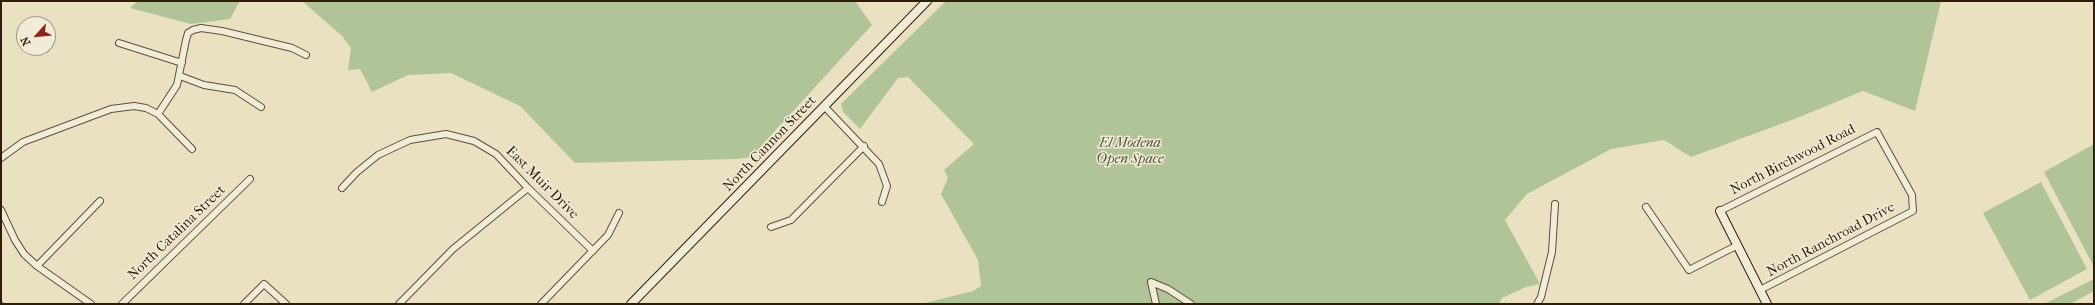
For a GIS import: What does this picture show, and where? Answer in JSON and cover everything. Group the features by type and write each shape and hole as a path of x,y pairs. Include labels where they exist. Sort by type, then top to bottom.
{"main road":[{"name":"North Cannon Street","path":"631,304 926,1"},
{"path":"1720,211 1767,304"}],"street":[{"path":"158,114 171,95 180,76 188,33 193,30 201,28 222,31 292,48 306,55"},
{"path":"119,43 182,63"},
{"path":"180,76 204,84 221,86 235,90 261,107"},
{"path":"1,158 23,142 111,109 134,106 146,108 158,114 192,149"},
{"path":"824,106 864,146 879,164 886,179 886,192 882,202"},
{"name":"North Birchwood Road","path":"1720,211 1877,132 1912,194 1913,211"},
{"name":"East Muir Drive","path":"342,188 357,172 378,155 410,140 446,134 474,141 496,154 528,188 593,251"},
{"path":"771,227 791,220 864,146"},
{"name":"North Catalina Street","path":"122,304 250,179"},
{"path":"399,304 453,249 528,188"},
{"path":"37,266 100,201"},
{"path":"1537,304 1541,297 1552,252 1555,204"},
{"path":"1646,207 1688,270 1738,245"},
{"path":"1,210 15,240 24,254 37,266 91,304"},
{"name":"North Ranchroad Drive","path":"1760,290 1913,211"},
{"path":"541,304 608,235 619,213"},
{"path":"1156,304 1151,282 1168,289 1191,304"},
{"path":"244,304 264,284 286,304"}],"green space":[{"path":"138,1 240,1 230,19 191,24 130,8"},
{"path":"302,1 855,1 872,25 751,157 736,159 575,163 520,106 451,73 408,75 372,92 360,69 348,70 351,48 342,36"},
{"name":"El Modena Open Space","path":"946,1 1941,1 1915,111 1863,91 1797,118 1691,157 1664,140 1611,149 1527,194 1505,220 1540,284 1526,287 1502,298 1499,304 921,304 973,291 981,286 978,260 941,194 948,178 944,170 974,144 908,77 898,78 860,129 843,112 841,104"},
{"path":"2094,144 2094,267 2044,172"},
{"path":"2041,182 2087,269 2030,300 1983,213"},
{"path":"2094,279 2094,291 2070,304 2044,304"}]}
